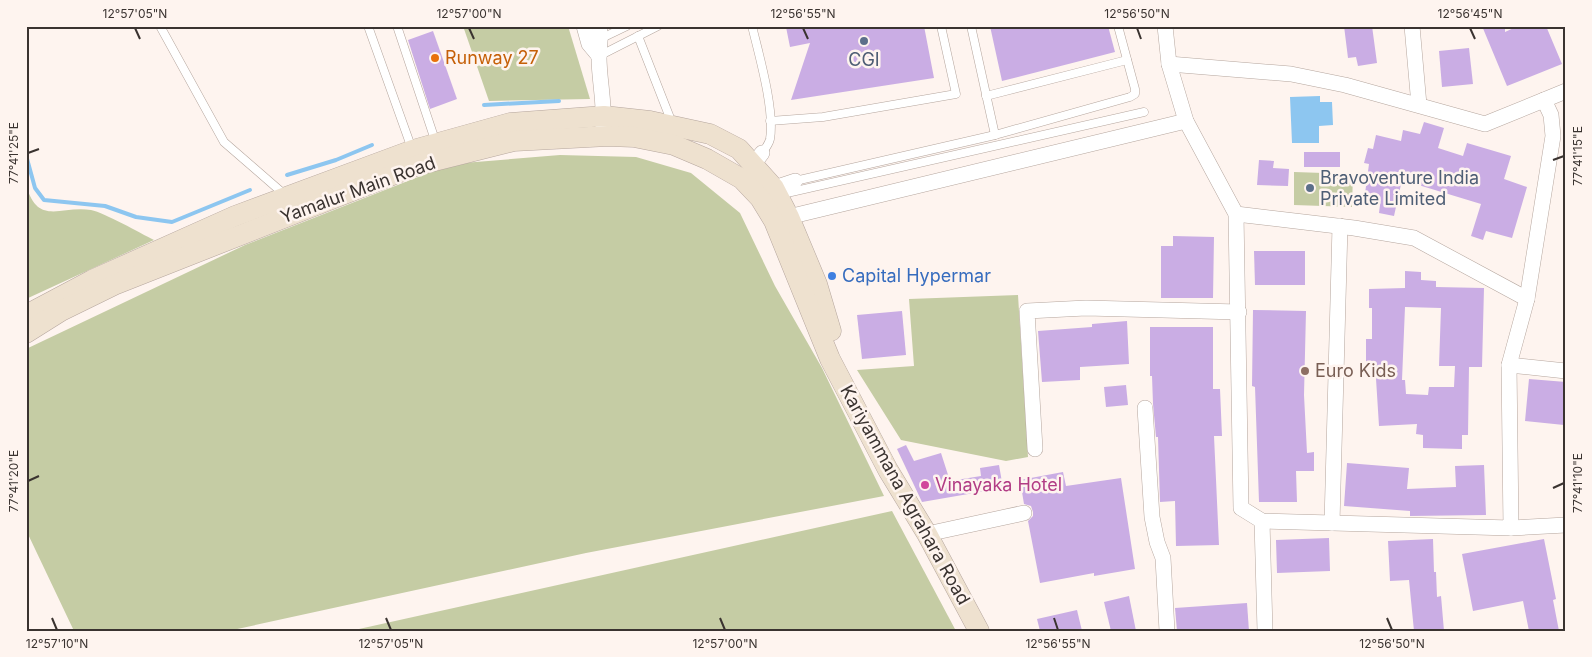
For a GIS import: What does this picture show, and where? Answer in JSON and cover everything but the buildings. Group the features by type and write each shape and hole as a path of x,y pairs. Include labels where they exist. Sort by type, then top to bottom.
{"street":[{"path":"584,26 589,44 599,56"},
{"path":"1165,26 1170,64 1186,121 1236,214 1240,312 1242,508 1262,521 1511,528 1566,525"},
{"path":"1412,26 1419,105"},
{"path":"600,32 599,56 603,126 673,126 710,134 758,159 773,204 817,284 848,391"},
{"path":"1170,64 1291,74 1345,85 1485,124 1566,91"},
{"path":"1511,528 1510,365 1527,300 1553,136 1551,115 1544,100"},
{"path":"773,204 1186,121"},
{"name":"Yamalur Main Road","path":"26,333 61,311 114,285 415,157 436,143 510,124 603,126 634,137 674,145 707,159 742,179 773,204 830,359"},
{"name":"Yamalur Main Road","path":"26,315 92,280 235,216 286,197 415,157 603,126"},
{"path":"773,204 795,181"},
{"path":"1236,214 1340,226 1414,238 1527,300"},
{"path":"1332,523 1340,226"},
{"path":"1034,449 1027,311 1086,308 1240,312"},
{"name":"Kariyammana Agrahara Road","path":"830,359 888,470 927,534 979,631"},
{"path":"1510,365 1566,370"},
{"path":"1145,408 1152,517 1157,542 1163,558 1167,631"},
{"path":"927,534 1024,513"},
{"path":"1262,521 1264,631"}],"lane":[{"path":"160,26 224,142 286,197"},
{"path":"368,26 415,157"},
{"path":"397,26 436,143"},
{"path":"600,32 627,26"},
{"path":"599,56 658,26"},
{"path":"752,26 761,61 770,121 770,140 758,159"},
{"path":"770,121 823,116 956,94 941,26"},
{"path":"970,26 995,135"},
{"path":"795,181 825,172 995,135 1135,94 1118,26"},
{"path":"638,36 673,126"},
{"path":"986,96 1127,60"},
{"path":"773,204 1144,112"}],"green space":[{"path":"463,26 568,26 590,99 489,101"},
{"path":"560,155 636,157 691,173 740,213 775,286 822,368 884,496 586,553 228,631 74,631 26,530 26,349 245,245 451,164"},
{"path":"1294,172 1353,174 1352,207 1294,205"},
{"path":"26,185 31,198 37,206 44,210 91,210 154,240 26,299"},
{"path":"1018,295 1028,457 1006,461 901,440 857,370 914,366 909,299"},
{"path":"892,511 956,631 350,631"}],"water":[{"path":"1320,96 1320,102 1332,102 1333,125 1319,126 1319,143 1292,143 1290,97"}],"waterway":[{"path":"484,105 559,101"},
{"path":"287,175 336,160 372,145"},
{"path":"26,155 35,188 44,200 105,206 136,217 172,222 250,190"}],"place":[{"name":"CGI","path":"864,41"},
{"name":"Runway 27","path":"435,58"},
{"name":"Bravoventure India Private Limited","path":"1310,188"},
{"name":"Capital Hypermar","path":"832,276"},
{"name":"Euro Kids","path":"1305,371"},
{"name":"Vinayaka Hotel","path":"925,485"}]}
